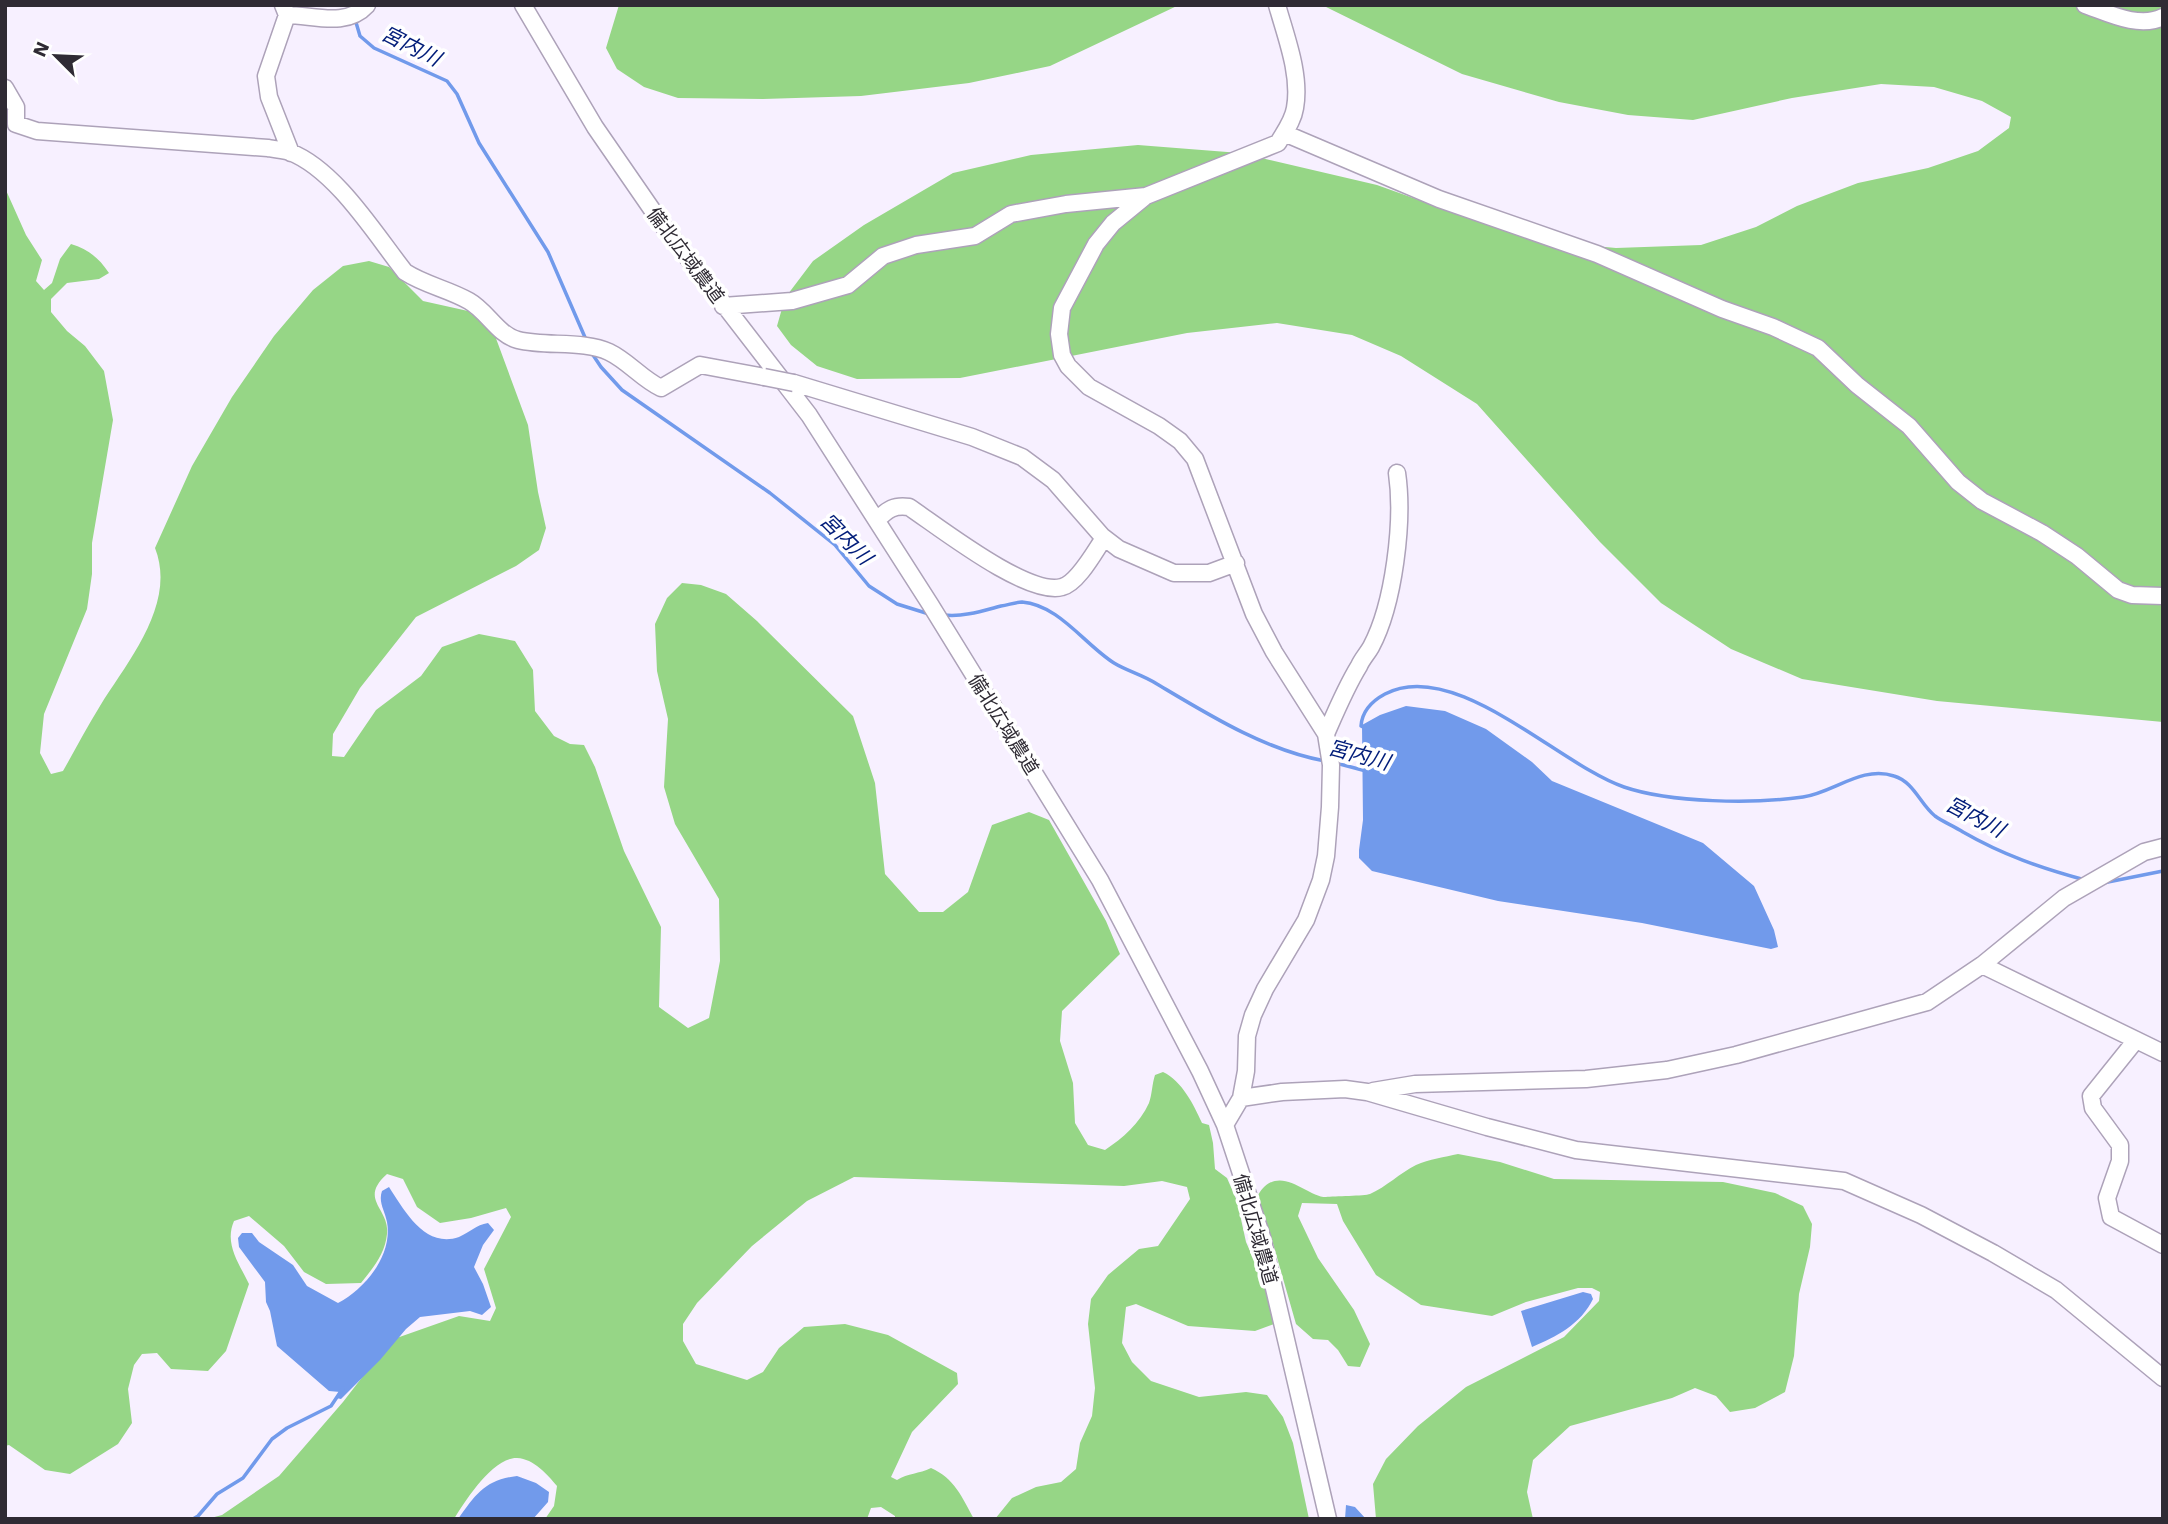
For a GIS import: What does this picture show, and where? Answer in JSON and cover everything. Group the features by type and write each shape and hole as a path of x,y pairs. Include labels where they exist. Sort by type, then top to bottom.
{"street":[{"path":"291,153 269,97 266,76 285,10 331,20 363,10 368,5"},
{"name":"備北広域農道","path":"523,5 595,127 664,227 809,415 930,604 1100,880 1225,1125 1262,1237 1328,1519"},
{"path":"723,306 792,301 848,285 883,256 916,245 975,236 1011,214 1066,204 1146,196 1278,143 1290,125 1295,108 1295,83 1277,5"},
{"path":"2085,5 2135,22 2163,17"},
{"path":"5,88 10,113 16,124 37,131 268,148 291,153 329,179 405,272 421,282 470,301 507,336 522,341 606,350 650,383 662,388 700,365 794,383 972,437 1022,457 1053,480 1104,538 1119,549 1174,573 1209,573 1236,563"},
{"path":"1284,133 1439,199 1597,254 1818,348 1857,385 1909,426 1958,482 1982,501 2042,533 2077,556 2118,590 2132,596 2163,596"},
{"path":"1146,196 1113,223 1096,244 1062,307 1059,334 1062,355 1083,382 1159,426 1180,441 1195,459 1254,614 1326,734 1331,765 1326,856 1321,880 1306,920 1265,989 1253,1016 1247,1036 1246,1071 1241,1098 1225,1125"},
{"path":"1326,734 1358,666 1371,646 1388,598 1394,566 1400,492 1397,473"},
{"path":"877,520 888,509 897,506 909,507 1009,573 1042,585 1060,588 1073,582 1104,538"},
{"path":"1367,1092 1424,1084 1586,1079 1667,1070 1735,1055 1927,1002 1982,965 2064,898 2144,852 2163,847"},
{"path":"1982,965 2163,1052"},
{"path":"2136,1040 2091,1096 2093,1108 2120,1145 2120,1161 2107,1198 2111,1217 2163,1245"},
{"path":"1241,1098 1345,1089 1367,1092 1576,1150 1717,1168 1820,1176 1844,1181 1921,1215 1993,1252 2056,1290 2163,1378"}],"green space":[{"path":"619,5 1179,5 1050,66 969,83 861,96 763,99 678,98 644,87 617,69 606,48"},
{"path":"1322,5 2163,5 2163,722 1937,701 1802,679 1731,649 1661,603 1600,542 1477,404 1401,356 1352,335 1277,323 1187,333 960,378 857,379 817,366 791,345 777,326 785,298 813,261 864,225 953,173 1031,155 1138,145 1240,153 1377,185 1530,240 1616,248 1701,245 1756,227 1797,206 1858,183 1928,168 1978,151 2009,128 2011,117 1982,101 1934,87 1881,84 1792,98 1693,120 1628,115 1559,102 1462,74"},
{"path":"5,188 26,235 42,260 36,281 44,290 52,283 60,259 71,244 93,255 109,273 99,279 67,283 51,299 51,312 67,331 85,346 104,371 113,420 92,543 92,574 87,609 44,714 40,753 51,774 63,771 146,631 160,590 160,569 155,548 192,466 232,397 274,336 313,290 343,266 369,261 389,267 423,301 468,311 494,333 528,425 546,528 539,550 516,566 416,617 360,688 333,734 332,756 344,757 376,710 421,676 442,647 479,634 515,641 533,670 535,711 554,736 570,744 584,745 595,767 624,851 661,927 659,1007 688,1028 709,1018 720,961 719,899 675,824 664,787 668,719 657,671 655,624 667,598 682,583 701,585 726,594 853,716 875,783 885,874 919,912 943,912 968,892 992,825 1029,812 1049,820 1106,921 1120,954 1062,1011 1060,1041 1073,1083 1075,1123 1088,1145 1105,1150 1141,1117 1149,1103 1155,1075 1163,1072 1182,1087 1202,1123 1209,1125 1215,1169 1227,1178 1237,1201 1246,1242 1265,1285 1274,1324 1255,1331 1188,1326 1136,1304 1126,1307 1122,1343 1132,1362 1151,1381 1199,1397 1246,1392 1267,1395 1283,1417 1293,1443 1309,1519 995,1519 1012,1498 1036,1487 1061,1482 1076,1469 1080,1443 1092,1416 1095,1388 1088,1324 1091,1299 1108,1275 1139,1249 1158,1246 1190,1199 1187,1187 1162,1181 1124,1186 854,1177 807,1201 752,1246 697,1303 683,1324 683,1341 696,1364 747,1380 763,1372 779,1348 804,1327 845,1324 888,1335 957,1373 958,1384 912,1432 891,1477 897,1480 931,1468 939,1472 952,1483 974,1519 895,1519 895,1516 881,1507 871,1508 867,1519 545,1519 554,1506 557,1486 534,1464 517,1458 508,1460 489,1472 454,1519 207,1519 222,1515 279,1476 343,1402 391,1340 459,1316 490,1321 496,1308 484,1269 511,1217 506,1208 440,1223 417,1207 403,1179 387,1174 375,1191 377,1204 387,1225 386,1241 378,1260 361,1283 326,1284 304,1272 284,1246 249,1216 234,1221 231,1229 232,1246 249,1284 226,1351 208,1371 171,1369 157,1353 142,1354 134,1365 128,1389 132,1423 118,1444 70,1474 45,1470 9,1445 5,1446"},
{"path":"1458,1154 1500,1162 1554,1179 1723,1182 1775,1193 1803,1206 1812,1224 1810,1247 1799,1294 1794,1356 1785,1392 1755,1408 1730,1412 1716,1396 1695,1388 1672,1398 1570,1426 1533,1460 1527,1492 1533,1519 1376,1519 1373,1484 1386,1459 1418,1426 1466,1387 1564,1337 1599,1301 1600,1292 1592,1288 1578,1288 1526,1302 1492,1316 1421,1305 1376,1275 1343,1221 1337,1204 1302,1203 1298,1216 1318,1258 1354,1310 1370,1344 1360,1367 1348,1366 1328,1340 1313,1339 1296,1324 1258,1195 1266,1185 1283,1181 1318,1196 1367,1195 1416,1165"}],"water":[{"path":"1406,706 1445,711 1486,729 1532,762 1552,781 1703,843 1754,886 1774,930 1778,947 1771,949 1642,923 1498,901 1372,871 1359,858 1363,820 1362,725"},
{"path":"389,1187 409,1216 426,1233 447,1239 459,1237 488,1223 494,1230 483,1245 474,1267 491,1307 482,1315 470,1311 420,1317 341,1399 336,1398 340,1392 329,1391 277,1346 266,1302 265,1282 239,1247 238,1238 242,1233 252,1233 259,1242 293,1265 307,1286 338,1303 367,1280 386,1247 387,1222 381,1195 382,1191"},
{"path":"1583,1292 1591,1294 1593,1299 1582,1316 1559,1334 1532,1347 1521,1311"},
{"path":"517,1476 536,1483 549,1492 548,1502 533,1519 458,1519 482,1490 497,1481"},
{"path":"1346,1505 1355,1507 1366,1519 1345,1519"}],"waterway":[{"name":"宮内川","path":"355,19 360,36 374,48 447,81 457,94 479,143 548,252 587,342"},
{"name":"宮内川","path":"591,352 622,390 770,493 835,545 869,586 897,604 929,614"},
{"name":"宮内川","path":"944,615 966,614 1020,602 1035,605 1048,610 1071,626 1114,663 1152,681 1217,719 1281,749 1325,761"},
{"name":"宮内川","path":"1365,728 1361,726 1362,721 1372,703 1385,694 1413,686 1443,690 1474,701 1598,775 1643,792 1713,801 1783,799 1814,794 1870,774 1894,776 1907,783 1935,816 1978,840 2022,860 2085,880"},
{"name":"宮内川","path":"1336,763 1366,771"},
{"name":"宮内川","path":"2103,883 2163,871"},
{"path":"193,1519 217,1494 243,1478 272,1439 287,1428 331,1406 343,1388"}]}
